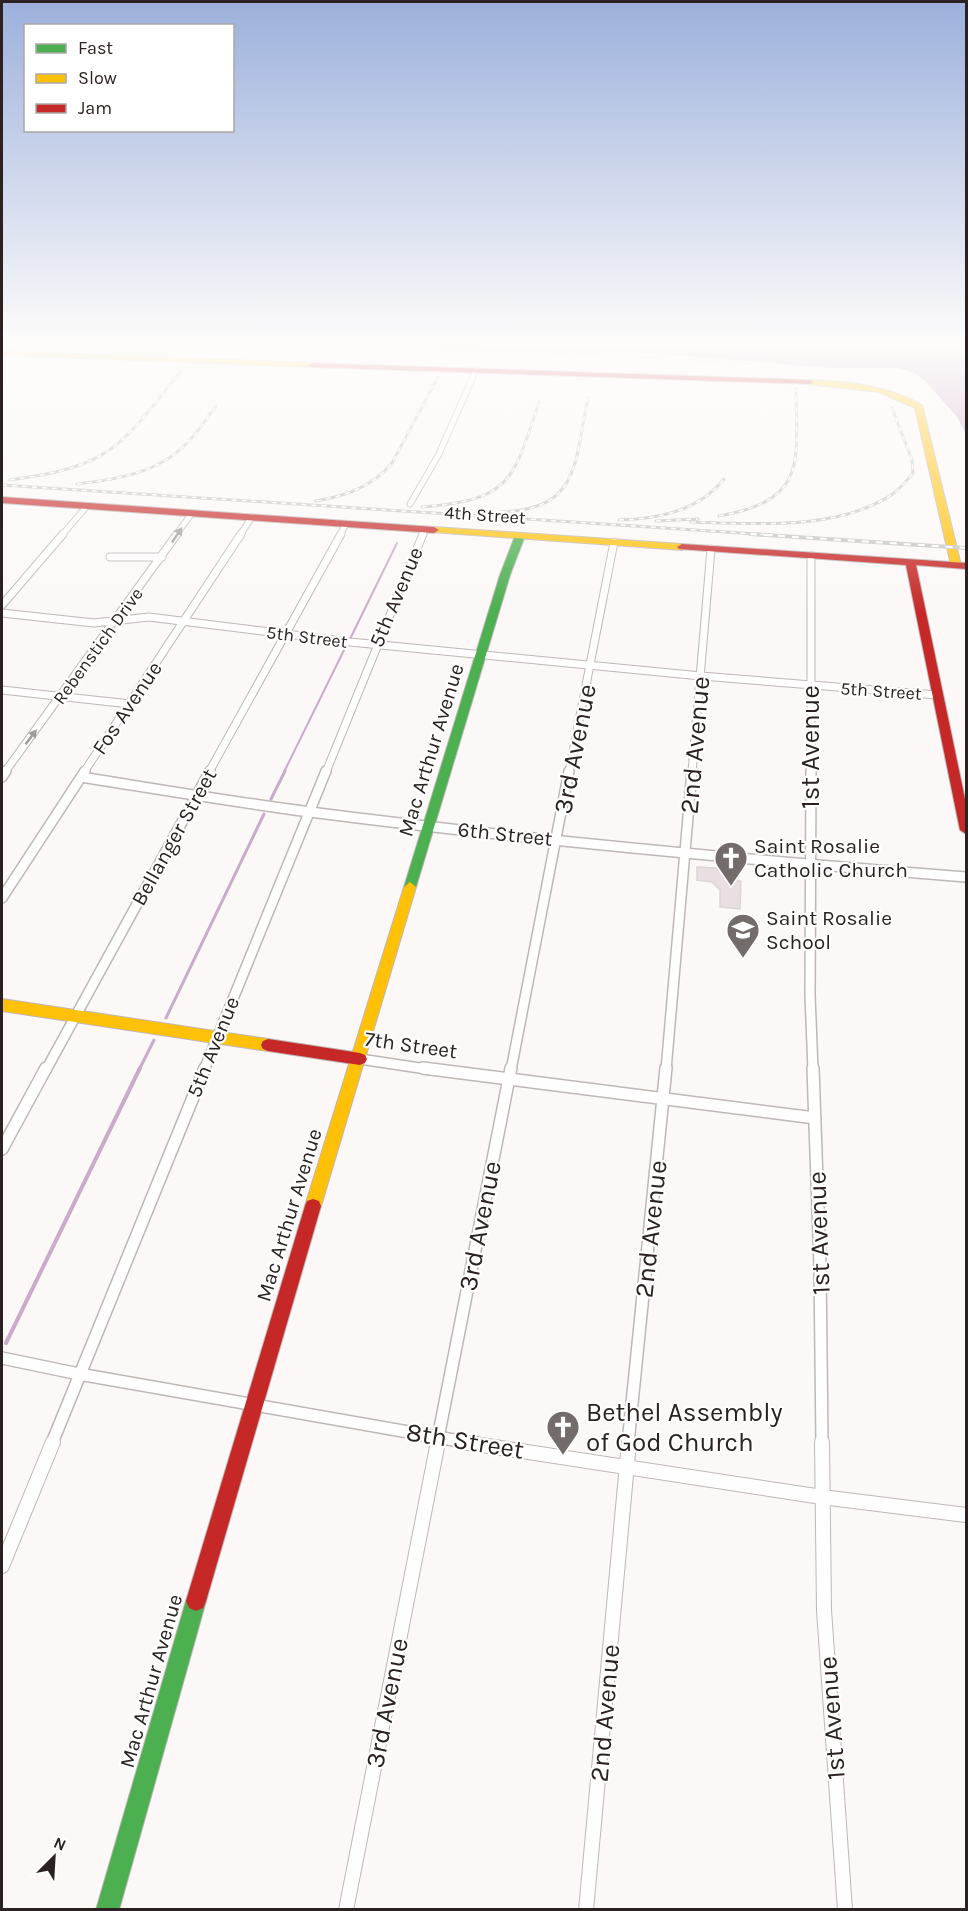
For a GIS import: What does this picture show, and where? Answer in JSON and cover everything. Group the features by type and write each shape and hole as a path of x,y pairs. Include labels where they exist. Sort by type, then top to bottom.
{"main road":[{"path":"927,435 961,566"},
{"name":"4th Street","path":"2,500 961,566"},
{"name":"Mac Arthur Avenue","path":"107,1910 253,1404 360,1059 505,575 520,536"},
{"path":"910,562 966,830"},
{"name":"7th Street","path":"2,1005 360,1059"}],"street":[{"path":"410,504 438,456 447,435"},
{"path":"2,604 87,506"},
{"name":"Rebenstich Drive","path":"2,777 192,513"},
{"name":"Fos Avenue","path":"2,898 252,517"},
{"name":"Bellanger Street","path":"2,1149 346,524"},
{"name":"5th Avenue","path":"2,1566 376,644 425,529"},
{"name":"3rd Avenue","path":"346,1910 614,542"},
{"name":"2nd Avenue","path":"586,1910 626,1467 663,1100 711,549"},
{"name":"1st Avenue","path":"811,555 810,995 820,1266 824,1610 845,1910"},
{"path":"110,557 162,557"},
{"name":"5th Street","path":"2,613 94,623 149,617 482,655 809,686 937,695"},
{"path":"2,690 130,704"},
{"name":"6th Street","path":"81,777 309,812 430,826 685,854 966,877"},
{"name":"7th Street","path":"360,1059 509,1081 815,1118"},
{"name":"8th Street","path":"2,1358 79,1374 438,1438 822,1497 966,1515"}],"building":[{"name":"Saint Rosalie Catholic Church","path":"697,867 733,869 733,873 737,873 737,881 741,881 740,909 720,907 720,890 712,882 697,880"}],"waterway":[{"path":"351,637 397,543"},
{"path":"284,772 346,646"},
{"path":"271,799 285,771"},
{"path":"166,1018 264,814"},
{"path":"140,1068 154,1040"},
{"path":"6,1343 140,1068"}],"railway":[{"path":"10,480 48,474 86,463 108,451 127,435"},
{"path":"77,484 106,480 148,469 173,455 194,435"},
{"path":"316,501 358,489 376,478 392,463 407,435"},
{"path":"422,507 475,499 492,491 514,468 527,435"},
{"path":"500,512 526,509 546,502 560,492 569,478 581,435"},
{"path":"719,516 748,509 768,500 782,489 791,475 797,435"},
{"path":"691,522 741,524 796,522 849,514 873,505 897,491 913,473 912,460 902,435"},
{"path":"619,520 648,518 690,506 703,499 724,479"},
{"path":"2,485 773,535"},
{"path":"656,521 698,519"},
{"path":"750,534 966,548"}],"traffic: fast":[{"path":"410,887 505,575 520,536"},
{"path":"107,1910 196,1601"}],"traffic: slow":[{"path":"926,435 956,565"},
{"path":"434,530 682,547"},
{"path":"313,1206 410,887"},
{"path":"2,1005 268,1045"}],"traffic: jam":[{"path":"2,500 434,530"},
{"path":"682,547 966,566"},
{"path":"910,562 966,830"},
{"path":"268,1045 360,1059"},
{"path":"196,1601 313,1206"}],"place":[{"name":"Saint Rosalie Catholic Church","path":"731,887"},
{"name":"Saint Rosalie School","path":"743,959"},
{"name":"Bethel Assembly of God Church","path":"563,1456"}]}
